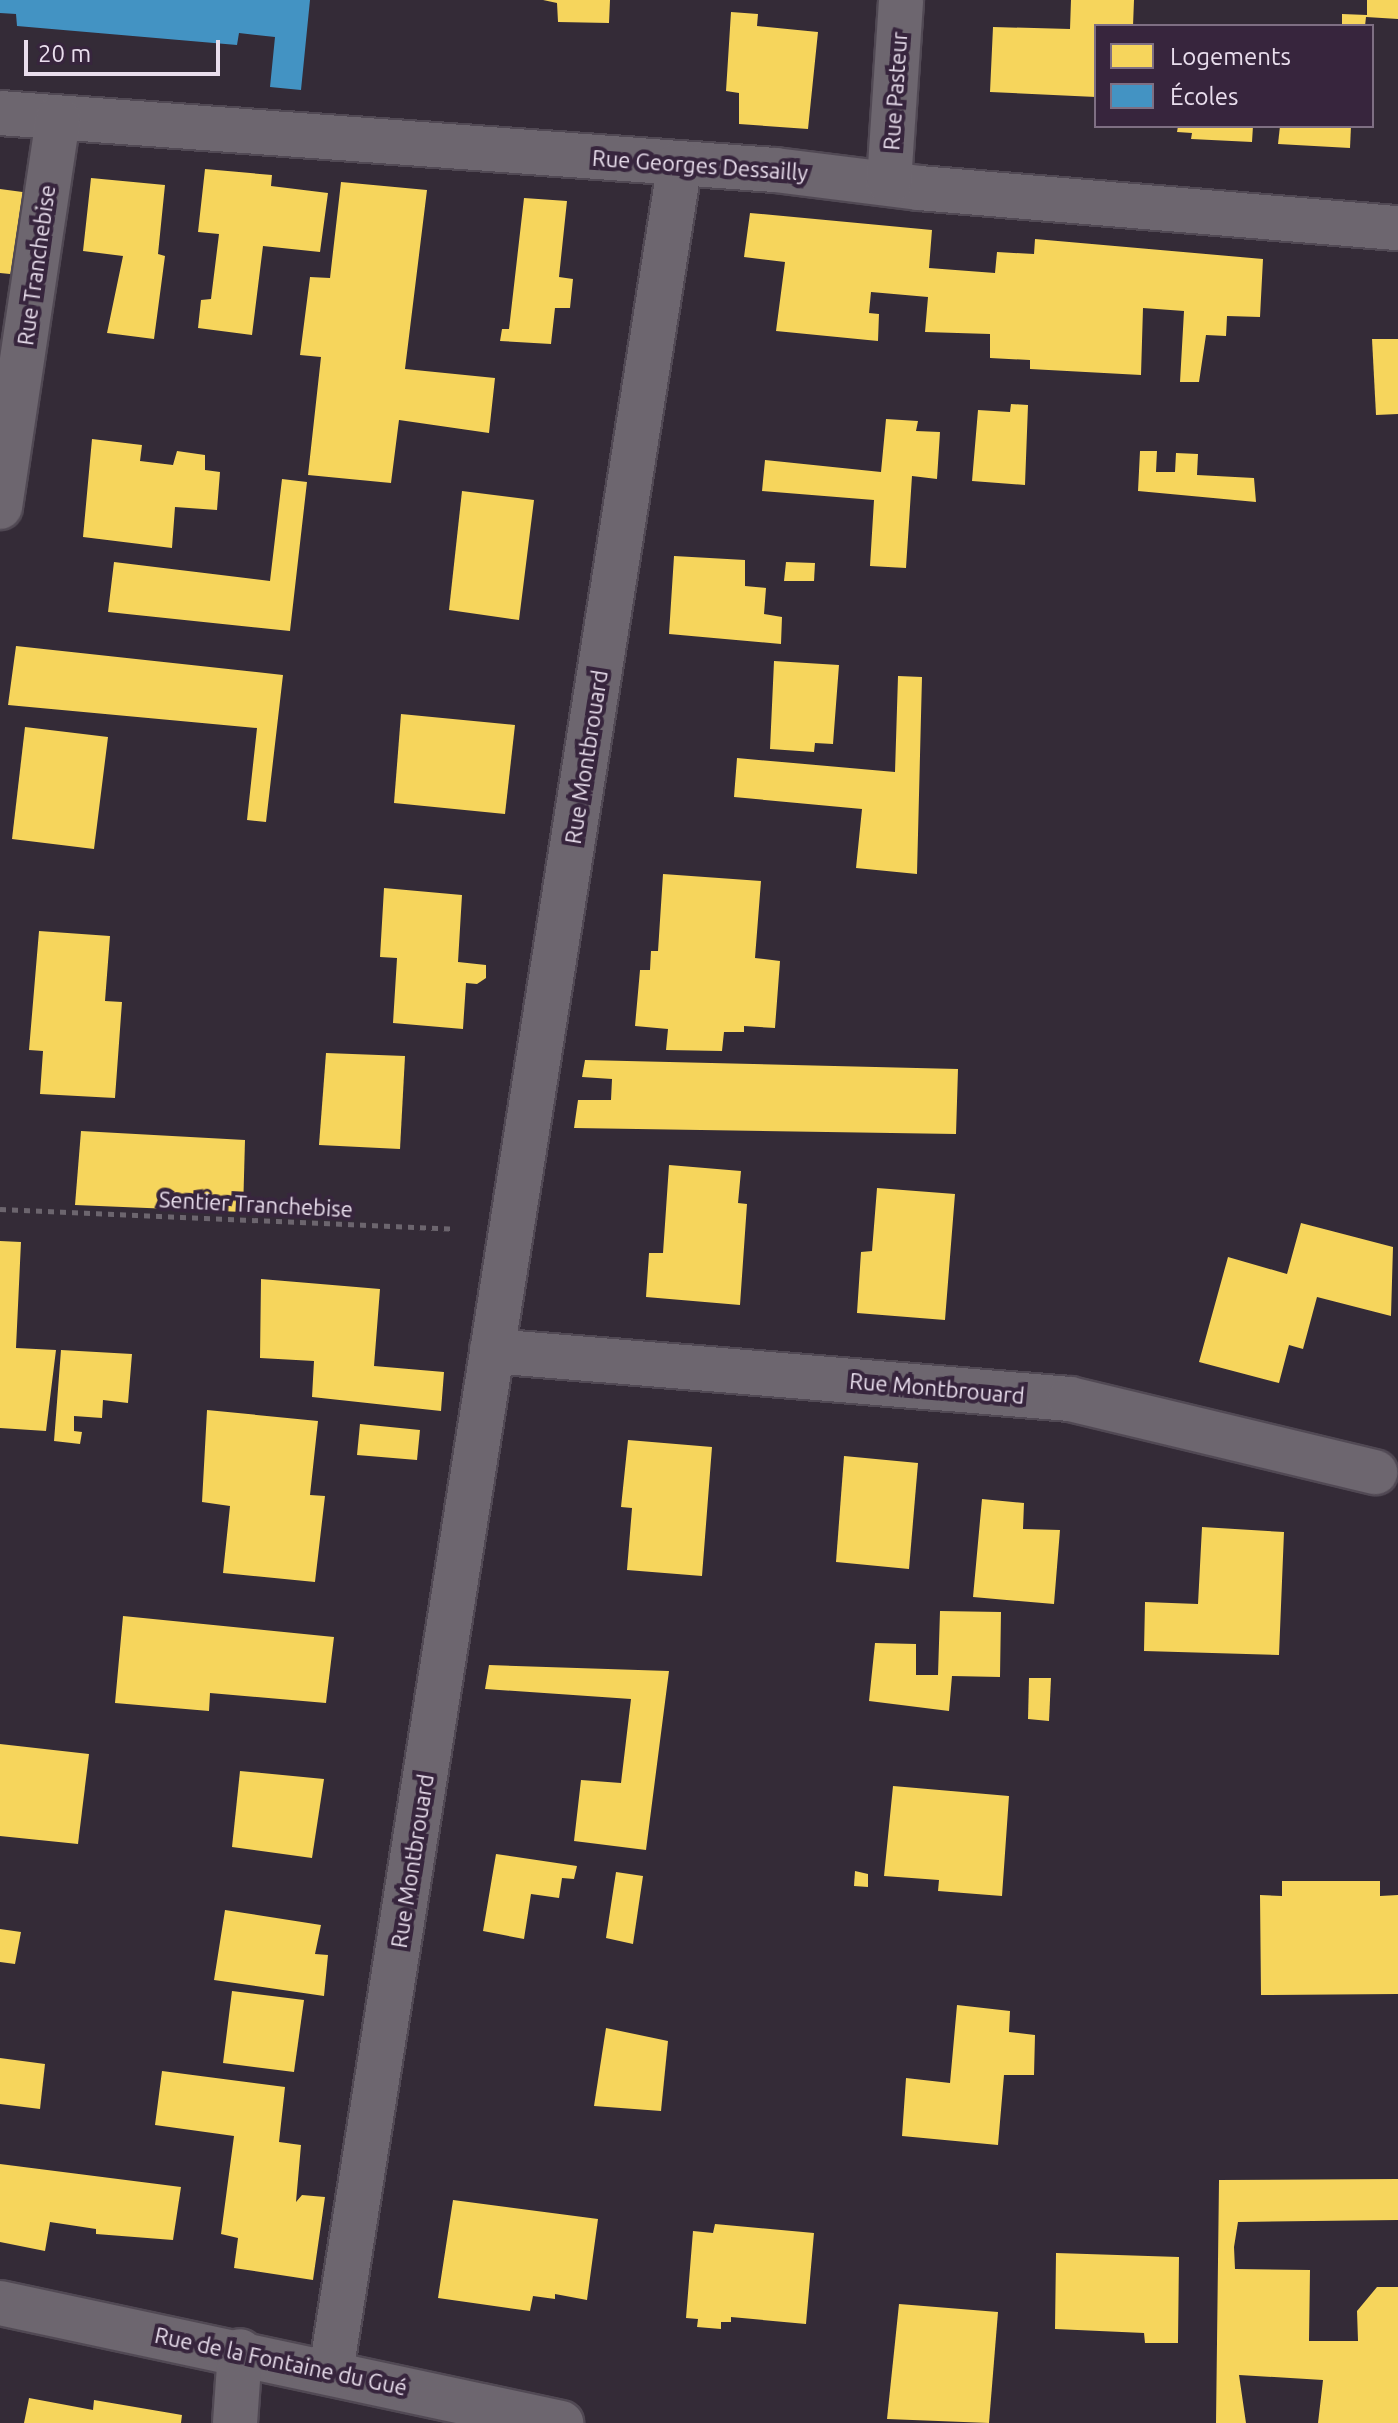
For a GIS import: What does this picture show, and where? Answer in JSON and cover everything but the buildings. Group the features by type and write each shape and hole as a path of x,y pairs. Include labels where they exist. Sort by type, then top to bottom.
{"street":[{"name":"Rue Pasteur","path":"889,182 901,0"},
{"name":"Rue Georges Dessailly","path":"0,113 680,163 1398,228"},
{"name":"Rue Tranchebise","path":"0,507 58,118"},
{"name":"Rue Montbrouard","path":"331,2371 680,163"},
{"name":"Rue Montbrouard","path":"492,1351 1070,1399 1375,1472"},
{"name":"Rue de la Fontaine du Gué","path":"0,2303 240,2351 561,2423"},
{"path":"235,2423 240,2351"}],"path":[{"name":"Sentier Tranchebise","path":"0,1209 511,1232"}]}
